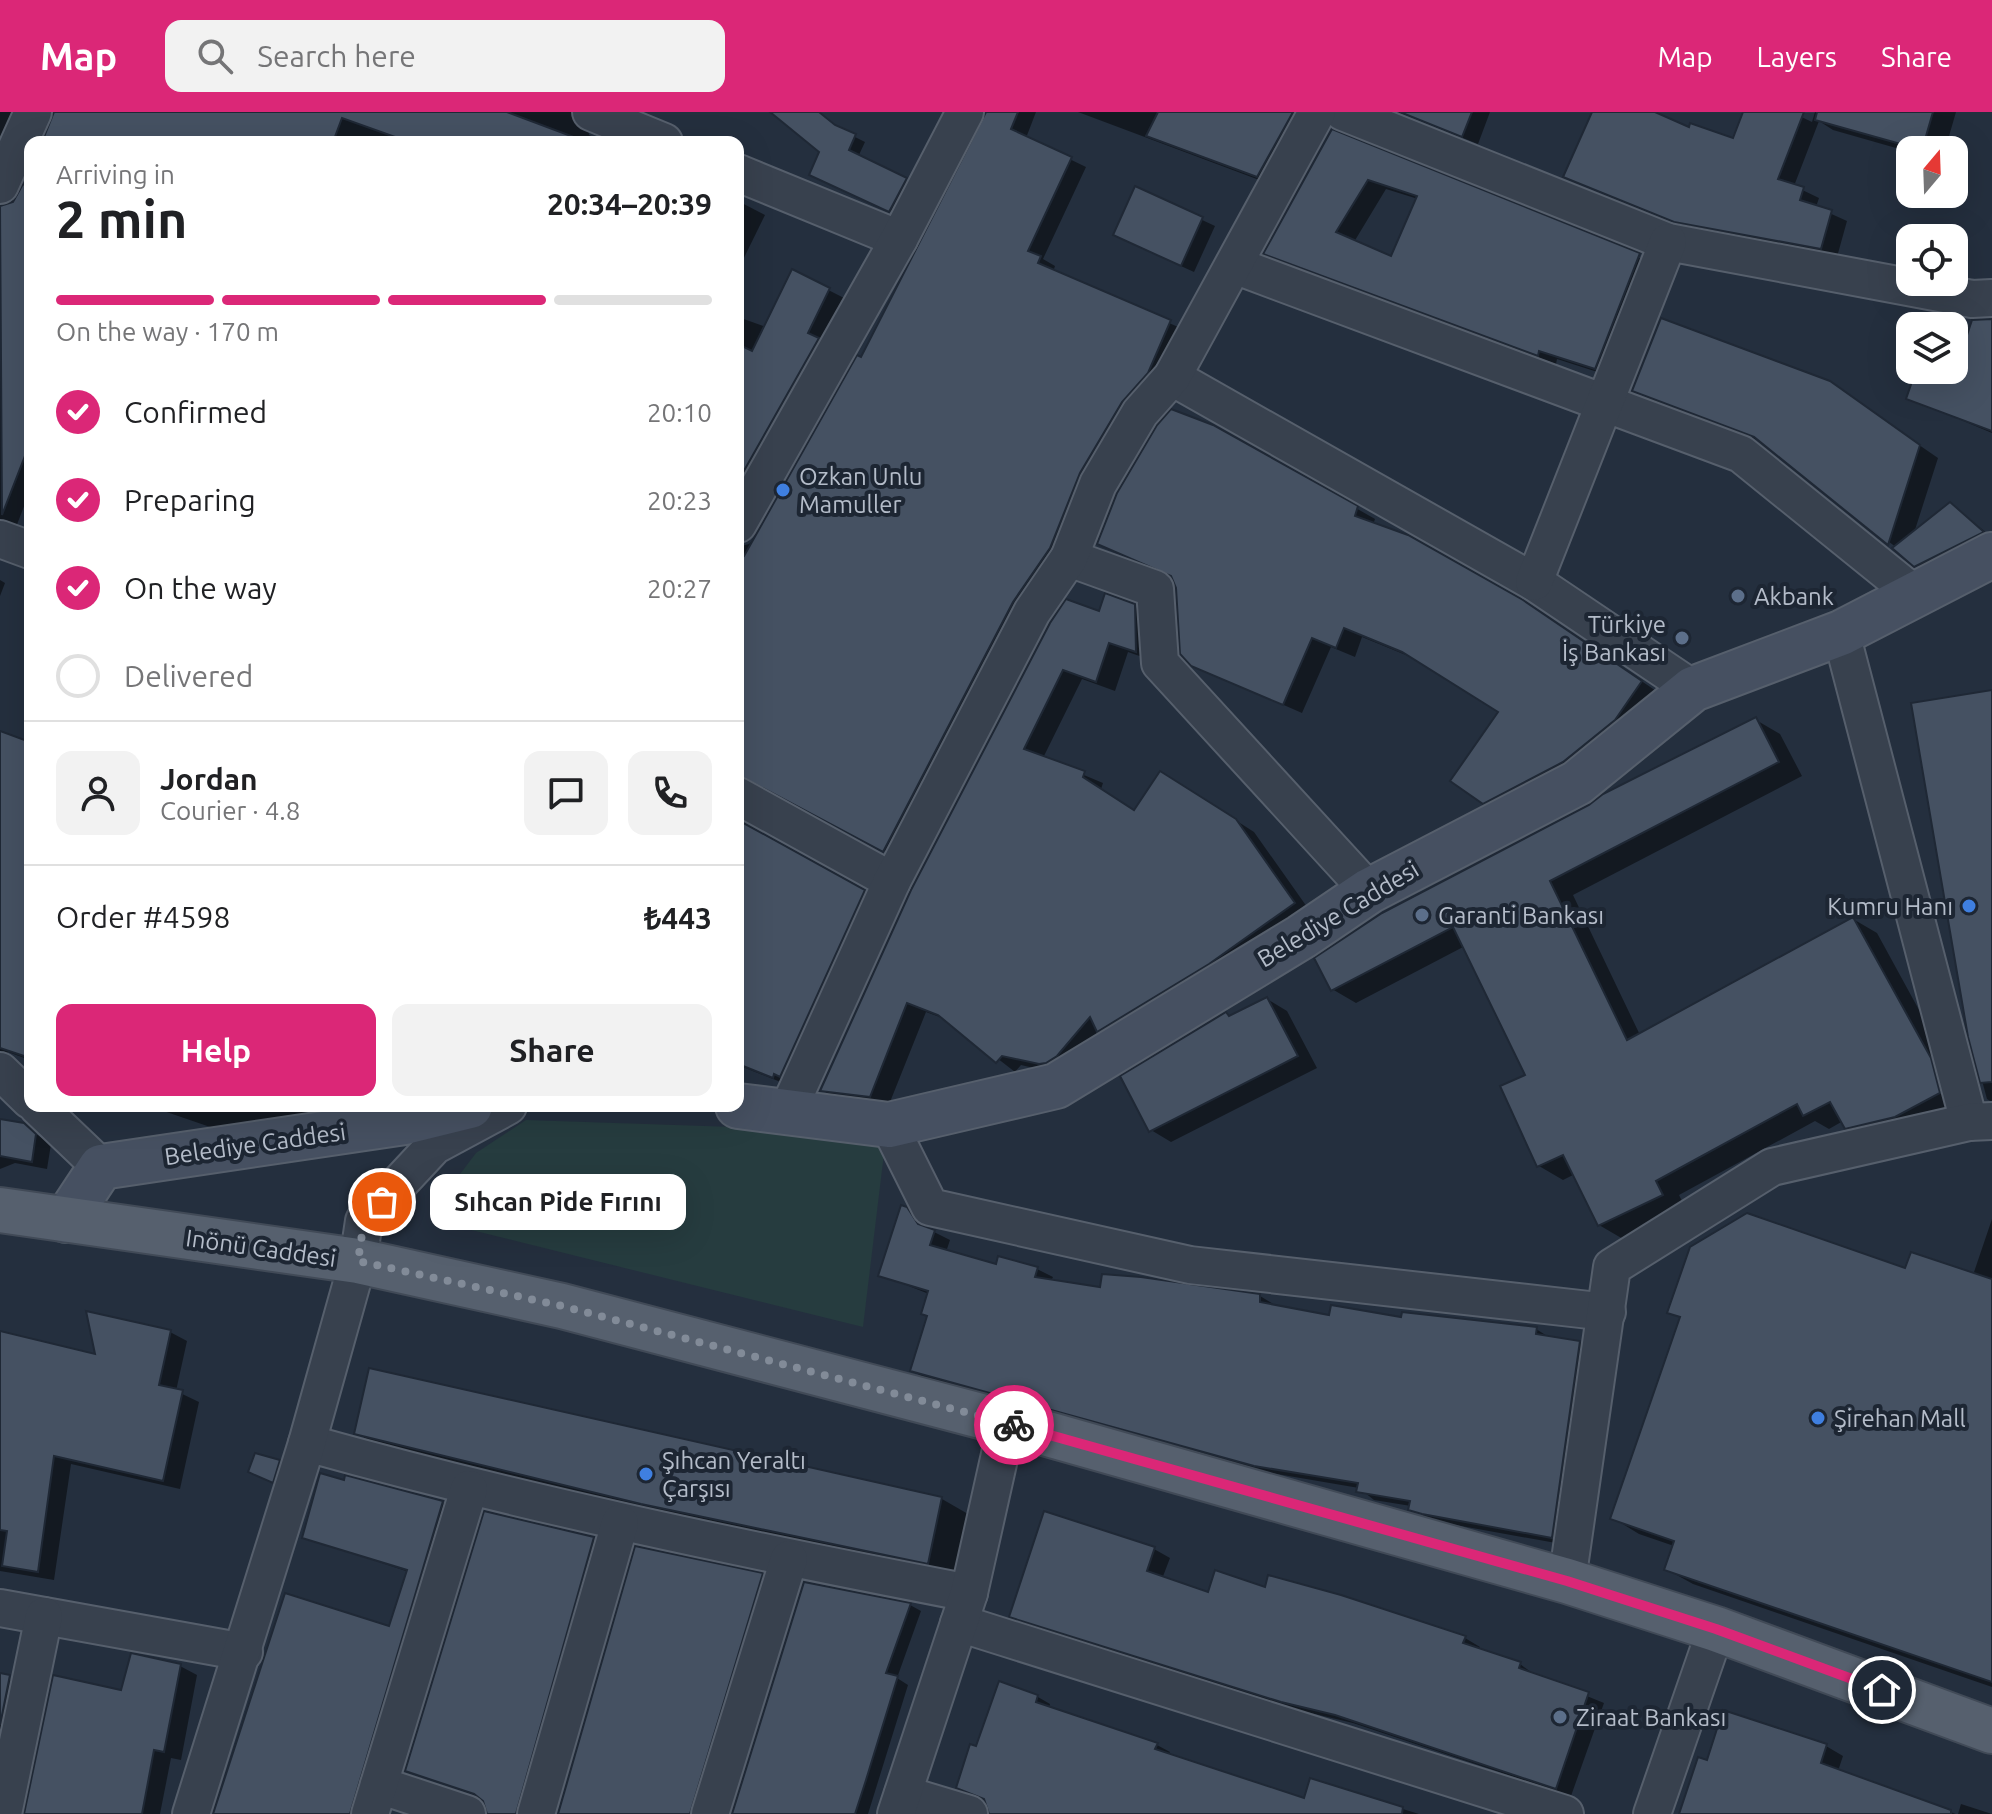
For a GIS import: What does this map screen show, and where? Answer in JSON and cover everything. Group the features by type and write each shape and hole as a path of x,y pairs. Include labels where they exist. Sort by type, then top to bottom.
{"main road":[{"name":"Inönü Caddesi","path":"0,1210 358,1261 562,1306 1007,1423 1567,1581 1716,1629 1992,1731"}],"street":[{"path":"0,185 33,112"},
{"path":"591,112 649,136"},
{"path":"744,513 899,239 965,112"},
{"path":"788,1110 892,881 1032,612 1069,558 1098,484 1140,413 1172,377 1317,112"},
{"path":"1343,112 1668,242 1972,299 1992,298"},
{"path":"744,175 899,239"},
{"path":"1534,582 1668,242"},
{"path":"1234,265 1741,454 1913,593"},
{"path":"1172,377 1534,582 1693,689"},
{"path":"0,539 24,548"},
{"name":"Belediye Caddesi","path":"744,1106 889,1125 1056,1086 1301,937 1369,891 1577,783 1693,689 1841,633 1913,593 1992,555"},
{"path":"1069,558 1155,589 1160,663 1369,891"},
{"path":"1567,1581 1612,1267 1772,1167 1980,1122 1841,633"},
{"path":"744,799 892,881"},
{"path":"0,1071 24,1094"},
{"path":"43,1112 101,1167 66,1220"},
{"path":"191,1814 307,1443 358,1261 364,1221 434,1146 497,1112"},
{"name":"Belediye Caddesi","path":"101,1167 408,1114"},
{"path":"889,1125 930,1207 1190,1265 1607,1312"},
{"path":"969,1814 899,1804 964,1608 1007,1423"},
{"path":"307,1443 469,1489 789,1559 964,1608 1565,1814"},
{"path":"467,1814 375,1800 469,1489"},
{"path":"536,1814 620,1523"},
{"path":"710,1814 789,1559"},
{"path":"0,1608 244,1652"},
{"path":"3,1814 44,1616"},
{"path":"1652,1814 1716,1629"}],"green space":[{"path":"526,1120 826,1130 886,1137 863,1327 447,1224 442,1198 476,1153"}],"building":[{"path":"54,112 507,112 571,136 392,136 342,118 335,136 44,136"},
{"path":"770,112 819,112 835,125 856,134 849,150 907,178 889,212 809,175 819,152"},
{"path":"986,112 1018,112 1011,129 1072,157 1028,251 1041,256 1038,263 1171,320 1148,373 1122,402 1080,473 1050,548 1013,602 883,852 744,778 744,556 857,355 861,357"},
{"path":"1158,112 1293,112 1257,177 1146,136"},
{"path":"1400,112 1472,112 1462,137"},
{"path":"1592,112 1655,112 1689,127 1690,123 1733,138 1743,112 1804,112 1778,179 1804,187 1800,200 1832,210 1821,249 1674,222 1563,177"},
{"path":"1817,112 1933,112 1926,136 1896,136 1896,143 1815,120"},
{"path":"1332,129 1640,253 1595,369 1539,351 1538,356 1263,254","holes":["1368,180 1417,196 1391,256 1336,232"]},
{"path":"24,185 24,458 2,515 0,206 13,202"},
{"path":"1135,186 1203,217 1181,266 1113,235"},
{"path":"792,269 830,288 808,333 819,338 744,471 744,347 752,351"},
{"path":"1661,318 1830,381 1920,445 1888,545 1754,437 1632,391"},
{"path":"1992,319 1992,431 1906,399 1911,384 1968,384 1968,332 1972,320"},
{"path":"1171,409 1213,425 1358,506 1355,516 1408,535 1523,600 1642,681 1615,720 1563,762 1483,804 1450,781 1498,712 1402,652 1344,628 1336,648 1312,638 1283,705 1191,666 1180,654 1176,588 1171,576 1097,544 1117,493 1157,425"},
{"path":"1950,502 1984,532 1914,567 1892,548"},
{"path":"1105,593 1135,604 1136,652 1109,643 1096,682 1063,670 1024,749 1085,771 1083,777 1134,810 1160,771 1236,819 1295,903 1209,964 1097,1032 1090,1017 1057,1056 1046,1063 1002,1056 996,1063 938,1015 907,1003 870,1097 820,1091 911,890 1050,623 1066,599 1099,611"},
{"name":"Kumru Hanı","path":"1992,690 1992,1082 1980,1083 1968,1037 1911,703"},
{"path":"1756,717 1779,762 1550,881 1627,1040 1853,917 1931,1058 1940,1093 1895,1117 1845,1129 1830,1102 1803,1116 1797,1104 1656,1181 1663,1195 1598,1226 1563,1155 1537,1167 1500,1086 1525,1075 1453,927 1331,991 1314,958 1382,913 1589,805 1603,794"},
{"path":"0,731 24,740 24,1056 0,1048"},
{"path":"744,823 865,890 780,1077 774,1074 773,1078 744,1066"},
{"path":"1267,997 1298,1056 1149,1132 1120,1076 1226,1012 1229,1016"},
{"path":"0,1119 24,1123 36,1134 32,1162 0,1156"},
{"path":"901,1205 907,1207 918,1224 935,1230 930,1245 996,1264 998,1256 1038,1267 1035,1277 1100,1287 1102,1274 1141,1277 1260,1294 1260,1302 1329,1315 1331,1305 1401,1317 1402,1312 1537,1327 1536,1334 1580,1341 1552,1538 1422,1514 1408,1510 1410,1501 1356,1492 1358,1483 1254,1466 910,1371 927,1316 921,1314 928,1291 878,1276"},
{"name":"Şirehan Mall","path":"1747,1213 1905,1268 1911,1252 1992,1279 1992,1682 1664,1570 1674,1541 1610,1519 1680,1317 1667,1313 1690,1247"},
{"path":"86,1311 171,1330 159,1385 183,1390 163,1481 54,1456 38,1572 2,1566 7,1531 0,1530 0,1331 95,1354"},
{"name":"Şıhcan Yeraltı Çarşısı","path":"369,1368 942,1497 928,1564 641,1504 354,1434"},
{"path":"255,1453 280,1460 273,1483 248,1472"},
{"path":"320,1473 344,1480 345,1475 443,1501 350,1814 213,1814 285,1593 389,1626 407,1570 302,1538"},
{"path":"484,1511 594,1537 516,1814 487,1814 483,1801 474,1794 405,1771"},
{"path":"1044,1511 1155,1547 1147,1571 1208,1592 1215,1570 1265,1587 1268,1575 1466,1636 1463,1643 1521,1662 1519,1668 1589,1692 1556,1789 1335,1715 1281,1702 1009,1617"},
{"path":"635,1546 763,1573 690,1814 558,1814"},
{"path":"804,1582 911,1603 886,1673 898,1676 866,1780 855,1814 732,1814"},
{"path":"131,1653 181,1664 164,1752 154,1750 142,1814 24,1814 53,1675 121,1690"},
{"path":"0,1673 10,1675 0,1725"},
{"path":"999,1681 1038,1695 1036,1702 1158,1743 1155,1749 1304,1798 1310,1778 1403,1807 1402,1814 989,1814 984,1799 956,1788 970,1744 976,1746"},
{"path":"1723,1710 1827,1744 1821,1763 1951,1810 1951,1814 1679,1814 1698,1757 1707,1760"}],"way so far":[{"path":"382,1202 364,1221 358,1261 562,1306 1014,1425"}],"place":[{"name":"Ozkan Unlu Mamuller","path":"783,490"},
{"name":"Akbank","path":"1738,596"},
{"name":"Türkiye İş Bankası","path":"1682,638"},
{"name":"Kumru Hanı","path":"1969,906"},
{"name":"Garanti Bankası","path":"1422,915"},
{"name":"Sıhcan Pide Fırını","path":"382,1202"},
{"name":"Şirehan Mall","path":"1818,1418"},
{"name":"Şıhcan Yeraltı Çarşısı","path":"646,1474"},
{"name":"Ziraat Bankası","path":"1560,1717"}],"route":[{"path":"1014,1425 1567,1581 1716,1629 1882,1690"}]}
